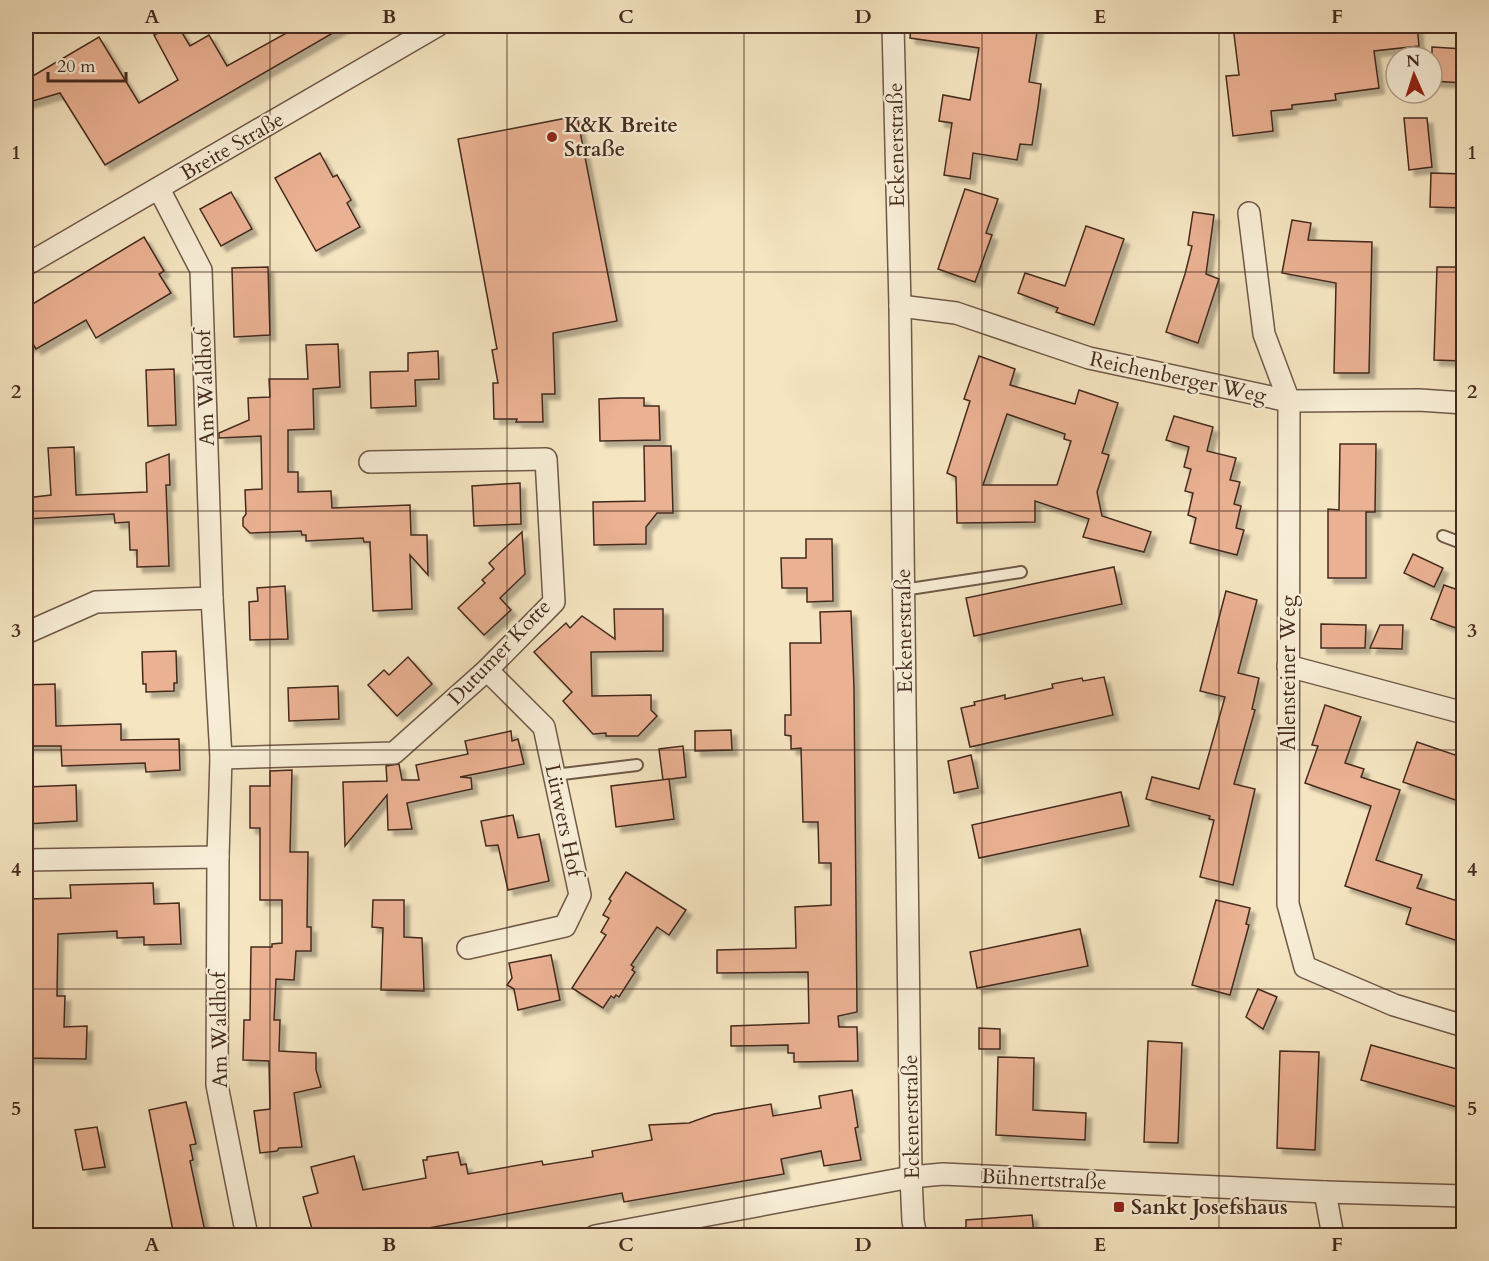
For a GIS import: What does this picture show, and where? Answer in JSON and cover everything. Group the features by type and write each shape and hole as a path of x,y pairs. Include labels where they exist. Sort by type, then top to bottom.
{"street":[{"name":"Breite Straße","path":"26,265 437,26"},
{"name":"Eckenerstraße","path":"893,26 900,306 912,1177 913,1221 916,1236"},
{"name":"Am Waldhof","path":"159,189 201,270 221,758 217,1085 247,1236"},
{"name":"Allensteiner Weg","path":"1249,213 1264,334 1289,401 1288,904 1305,967 1394,1005 1464,1026"},
{"name":"Reichenberger Weg","path":"900,306 956,313 1089,358 1289,401 1419,400 1464,403"},
{"name":"Dutumer Kotte","path":"221,758 394,753 487,670 554,602 546,459 370,462"},
{"path":"26,633 96,602 213,598"},
{"path":"1288,666 1464,713"},
{"name":"Lürwers Hof","path":"468,948 565,926 580,895 544,727 487,670"},
{"path":"26,860 218,857"},
{"name":"Bühnertstraße","path":"595,1236 912,1177 944,1174 1325,1192 1464,1196"},
{"path":"1325,1192 1333,1236"}],"lane":[{"path":"1443,536 1464,544"},
{"path":"903,590 1021,572"},
{"path":"554,775 637,765"}],"building":[{"path":"172,26 178,26 190,46 209,35 227,66 299,26 345,26 105,165 60,93 26,103 26,80 99,37 139,103 178,80 154,35"},
{"path":"911,26 1038,26 1029,82 1041,84 1038,107 1032,145 1020,144 1017,160 973,153 970,179 944,175 952,123 939,121 943,95 970,100 979,48 910,38"},
{"path":"1233,26 1417,26 1419,45 1384,45 1384,50 1374,51 1379,88 1335,94 1336,100 1292,105 1292,109 1271,111 1273,131 1233,136 1226,76 1239,75"},
{"path":"1444,48 1464,49 1464,83 1444,82"},
{"path":"577,116 617,321 553,333 555,394 542,394 543,422 494,419 493,383 498,383 492,350 497,349 458,139"},
{"path":"1404,118 1427,118 1432,167 1409,170"},
{"path":"320,153 333,177 337,175 351,200 347,203 360,227 316,251 275,178"},
{"path":"1431,173 1464,174 1464,208 1430,207"},
{"path":"965,189 998,199 986,233 992,235 975,282 938,269"},
{"path":"231,192 252,229 221,246 200,209"},
{"path":"1193,212 1214,215 1206,274 1219,279 1198,343 1166,332 1192,246 1188,245"},
{"path":"1292,220 1311,223 1308,240 1372,242 1369,373 1334,373 1336,283 1282,273"},
{"path":"1086,226 1124,239 1094,325 1056,312 1058,308 1018,293 1025,273 1065,286"},
{"path":"144,237 164,271 159,274 171,293 96,338 86,320 36,349 33,344 26,348 26,308"},
{"path":"268,267 270,335 234,337 232,268"},
{"path":"1437,267 1464,267 1464,361 1434,360"},
{"path":"338,344 340,387 313,389 314,429 288,430 288,472 298,472 298,492 331,491 332,508 410,505 411,535 427,535 428,575 410,555 412,609 373,611 370,542 364,542 363,538 306,541 306,535 302,535 301,531 250,533 243,526 243,518 246,514 245,490 262,489 261,436 219,438 219,433 249,420 248,398 270,397 269,379 308,379 306,345"},
{"path":"438,351 439,379 415,380 416,406 371,408 370,372 408,371 408,353"},
{"path":"979,356 1015,369 1010,385 1075,404 1079,390 1118,403 1102,453 1109,455 1097,492 1102,516 1151,532 1144,552 1083,537 1089,519 1035,501 1035,522 957,523 956,477 947,473 970,401 964,399","holes":["1007,414 1065,434 1064,439 1071,441 1057,485 983,485"]},
{"path":"174,369 176,425 148,426 146,370"},
{"path":"644,398 644,406 659,406 660,440 600,441 599,399"},
{"path":"1174,416 1213,427 1207,451 1236,458 1230,480 1240,482 1234,504 1241,506 1236,528 1244,530 1237,555 1190,543 1196,518 1188,515 1193,493 1185,491 1191,469 1184,467 1189,447 1166,440"},
{"path":"1340,444 1376,444 1375,512 1366,512 1366,578 1328,578 1328,509 1339,510"},
{"path":"644,446 671,446 673,513 657,513 646,527 646,544 594,545 593,502 645,501"},
{"path":"74,447 76,495 147,492 146,463 169,454 170,485 166,485 169,566 137,567 137,550 130,550 129,522 115,523 114,514 26,519 26,498 51,495 48,448"},
{"path":"520,483 521,524 474,526 472,486"},
{"path":"522,532 525,574 500,598 511,610 484,635 458,608 485,583 482,580 494,569 489,563"},
{"path":"806,539 832,539 833,601 807,602 807,588 782,588 781,558 806,558"},
{"path":"1413,554 1443,568 1434,587 1404,573"},
{"path":"1114,567 1122,604 974,636 966,598"},
{"path":"1444,585 1464,592 1464,631 1431,619"},
{"path":"285,586 288,639 250,640 249,602 258,601 257,588"},
{"path":"1226,591 1257,600 1238,673 1259,678 1252,709 1255,710 1234,784 1255,789 1233,885 1200,877 1214,820 1209,819 1210,816 1146,799 1152,777 1199,789 1225,697 1200,691"},
{"path":"614,609 663,609 663,651 591,652 592,696 651,695 651,710 657,716 638,736 593,734 563,701 572,692 534,652 566,623 570,628 582,616 615,639"},
{"path":"851,611 854,688 857,1012 838,1016 839,1027 857,1027 858,1061 794,1062 794,1053 788,1053 788,1045 731,1046 731,1026 809,1023 808,972 717,973 717,950 796,948 795,907 831,905 831,863 819,863 818,822 803,822 801,748 791,749 791,736 785,735 785,715 791,715 790,643 821,643 820,612"},
{"path":"1321,624 1366,625 1365,648 1321,648"},
{"path":"1380,625 1403,625 1402,649 1370,648"},
{"path":"176,651 177,683 174,683 174,691 146,692 146,684 143,684 142,652"},
{"path":"408,657 432,684 397,716 368,685 384,670 389,675"},
{"path":"1104,677 1113,715 970,747 961,708 975,705 974,702 1005,695 1005,699 1053,688 1052,684 1082,678 1083,681"},
{"path":"55,684 56,726 121,724 121,740 179,739 180,770 146,772 145,763 62,766 61,746 26,746 26,685"},
{"path":"338,686 339,719 289,721 288,688"},
{"path":"1325,705 1361,717 1345,763 1364,769 1361,777 1400,790 1376,860 1422,875 1417,888 1464,903 1464,943 1406,924 1411,908 1345,886 1371,806 1305,783 1318,746 1312,745"},
{"path":"731,730 732,750 695,751 695,731"},
{"path":"511,731 512,741 518,739 524,764 460,777 471,778 472,789 407,803 412,829 388,830 387,795 345,846 343,782 387,781 386,766 399,764 402,780 419,780 416,765 468,754 465,741"},
{"path":"1417,742 1464,758 1464,803 1403,782"},
{"path":"683,746 686,777 663,780 659,749"},
{"path":"971,755 978,788 954,793 948,761"},
{"path":"292,770 290,852 308,852 307,927 311,927 311,951 296,951 294,980 276,979 274,1020 280,1020 279,1051 316,1053 316,1070 321,1087 294,1093 302,1147 279,1148 277,1151 260,1153 254,1111 270,1109 269,1061 243,1060 244,1020 250,1020 251,947 272,947 272,944 282,943 282,900 260,900 260,828 250,828 250,786 270,786 270,771"},
{"path":"669,779 674,819 616,827 611,786"},
{"path":"76,785 77,821 26,824 26,787"},
{"path":"1121,792 1129,826 979,858 972,825"},
{"path":"513,815 518,838 539,834 549,881 508,890 498,845 486,846 481,821"},
{"path":"626,872 686,910 669,935 657,927 631,965 635,972 619,997 611,996 603,1008 572,988 606,935 601,932 609,918 603,915 611,901 609,899"},
{"path":"153,883 154,904 179,903 181,944 144,945 144,937 117,938 117,931 58,934 57,996 65,996 64,1027 87,1026 86,1059 26,1058 26,1026 30,1026 31,954 26,954 26,899 71,898 70,885"},
{"path":"373,900 404,900 404,937 422,938 424,991 381,990 383,928 372,927"},
{"path":"1216,900 1250,908 1246,924 1249,925 1230,995 1192,985"},
{"path":"1080,929 1088,966 977,988 970,952"},
{"path":"551,955 560,1000 518,1010 514,989 507,985 512,978 509,963"},
{"path":"1258,989 1277,997 1263,1029 1246,1017"},
{"path":"979,1028 1000,1029 1000,1049 979,1049"},
{"path":"1148,1041 1182,1043 1178,1143 1144,1142"},
{"path":"1371,1045 1464,1071 1464,1109 1361,1080"},
{"path":"1280,1051 1319,1052 1315,1150 1277,1148"},
{"path":"998,1057 1034,1058 1033,1110 1086,1113 1085,1140 996,1135"},
{"path":"852,1090 858,1127 855,1128 861,1160 824,1166 821,1151 781,1159 784,1174 624,1202 622,1193 417,1230 418,1236 314,1236 303,1197 318,1193 311,1167 354,1156 363,1190 426,1178 423,1160 427,1160 427,1157 458,1152 461,1165 466,1164 468,1174 542,1161 543,1165 593,1157 592,1151 652,1140 649,1125 689,1123 714,1114 771,1104 773,1116 821,1108 819,1096"},
{"path":"186,1102 196,1144 190,1145 193,1160 190,1161 206,1236 174,1236 149,1110"},
{"path":"97,1127 105,1167 83,1170 75,1130"},
{"path":"1032,1215 1034,1236 966,1236 966,1220"}],"place":[{"name":"K&K Breite Straße","path":"552,137"},
{"name":"Sankt Josefshaus","path":"1119,1207"}]}
